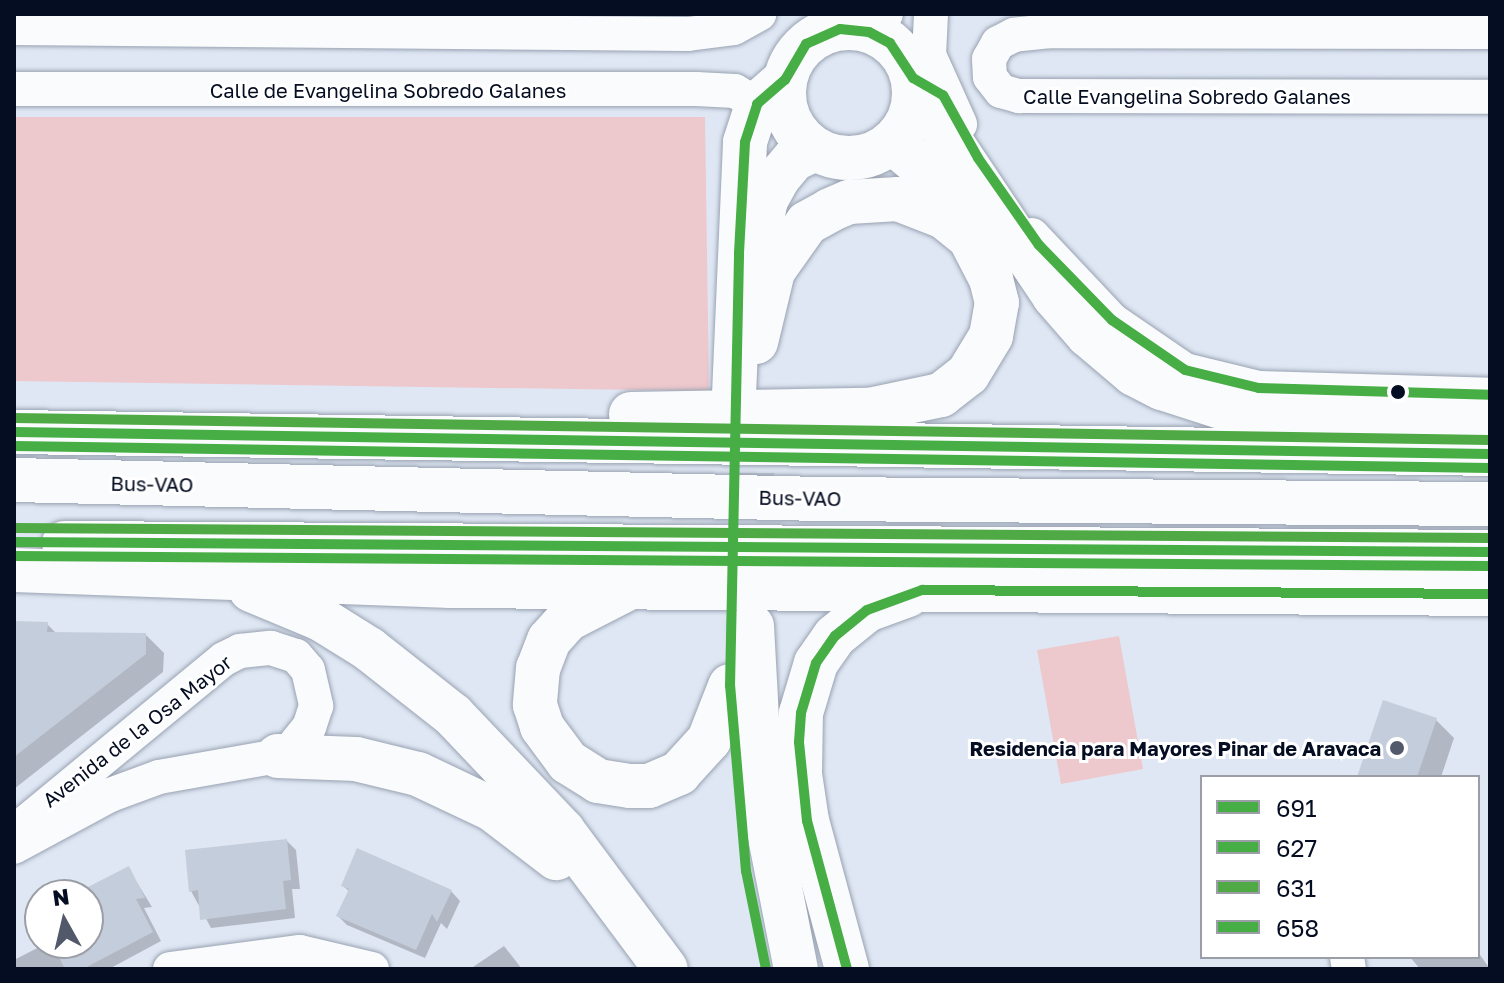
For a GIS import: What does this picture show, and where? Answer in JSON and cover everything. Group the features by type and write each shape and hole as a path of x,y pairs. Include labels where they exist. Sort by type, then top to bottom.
{"highway":[{"path":"975,242 944,217 898,199 849,202 807,223 773,271 744,394 745,142 771,92 794,59 822,34 878,23 890,43 925,78 1054,296 1088,335 1134,374 1162,388 1230,410 1490,420"},
{"path":"771,92 815,149 852,158 892,142 925,78"},
{"path":"265,439 389,414 853,410 914,404 941,395 968,374 991,336 997,303 975,242 942,184 892,142"},
{"path":"756,344 755,263 766,200 794,159 815,149"},
{"path":"14,432 265,439 1490,454"},
{"name":"Bus-VAO","path":"14,480 818,499 1490,504"},
{"path":"14,504 566,508 818,499"},
{"path":"14,542 1490,552"},
{"path":"14,570 226,581 1490,594"},
{"path":"226,581 321,619 424,689 563,831 664,969"},
{"path":"634,587 568,619 543,651 535,705 560,755 598,781 649,786 679,773 700,753 730,686 742,625 761,791 796,969"},
{"path":"847,969 807,821 800,774 801,713 816,663 835,636 867,610 922,590"},
{"path":"730,686 746,871 766,969"},
{"path":"278,756 392,764 469,796 515,824 559,860 664,969"}],"street":[{"path":"14,28 688,34 734,28 759,14"},
{"path":"931,14 925,78 1039,245 1112,320 1185,370 1259,388 1490,395"},
{"name":"Calle Evangelina Sobredo Galanes","path":"1490,32 1429,23 1112,23 1014,35 998,43 989,59 990,77 1001,91 1019,96 1490,97"},
{"name":"Calle de Evangelina Sobredo Galanes","path":"14,89 696,89 771,92"},
{"name":"Avenida de la Osa Mayor","path":"14,832 240,651 271,648 296,656 315,688 309,727 292,748 278,756 159,777 110,795 14,847"},
{"path":"170,969 300,952 372,969"}],"shaded area":[{"path":"14,117 705,117 709,391 14,381"},
{"path":"1119,636 1143,769 1061,784 1037,650"}],"building":[{"path":"14,621 48,622 47,632 146,633 146,654 14,757"},
{"name":"Residencia para Mayores Pinar de Aravaca","path":"1383,700 1437,718 1418,775 1358,775"},
{"path":"287,839 291,880 283,881 286,909 200,920 198,890 189,892 185,850"},
{"path":"357,848 452,890 437,922 432,914 416,950 336,916 349,889 341,886"},
{"path":"129,866 145,898 136,899 153,932 104,958 104,879"},
{"path":"60,959 102,959 83,969 65,969"}],"tunnel":[{"path":"751,583 753,404"}],"transit line":[{"name":"658","path":"766,969 746,871 730,686 739,253 745,142 757,104 785,80 806,44 840,29 869,32 890,43 913,78 943,95 978,158 1039,245 1112,320 1185,370 1259,388 1490,395"},
{"name":"631","path":"14,418 1490,440"},
{"name":"691","path":"14,432 1490,454"},
{"name":"627","path":"14,446 1490,468"},
{"name":"631","path":"14,528 1490,538"},
{"name":"691","path":"14,542 1490,552"},
{"name":"627","path":"14,556 1490,566"},
{"name":"658","path":"847,969 807,821 799,742 801,713 816,663 835,636 867,610 922,590 1490,594"}],"place":[{"name":"Residencia para Mayores Pinar de Aravaca","path":"1397,748"}]}
